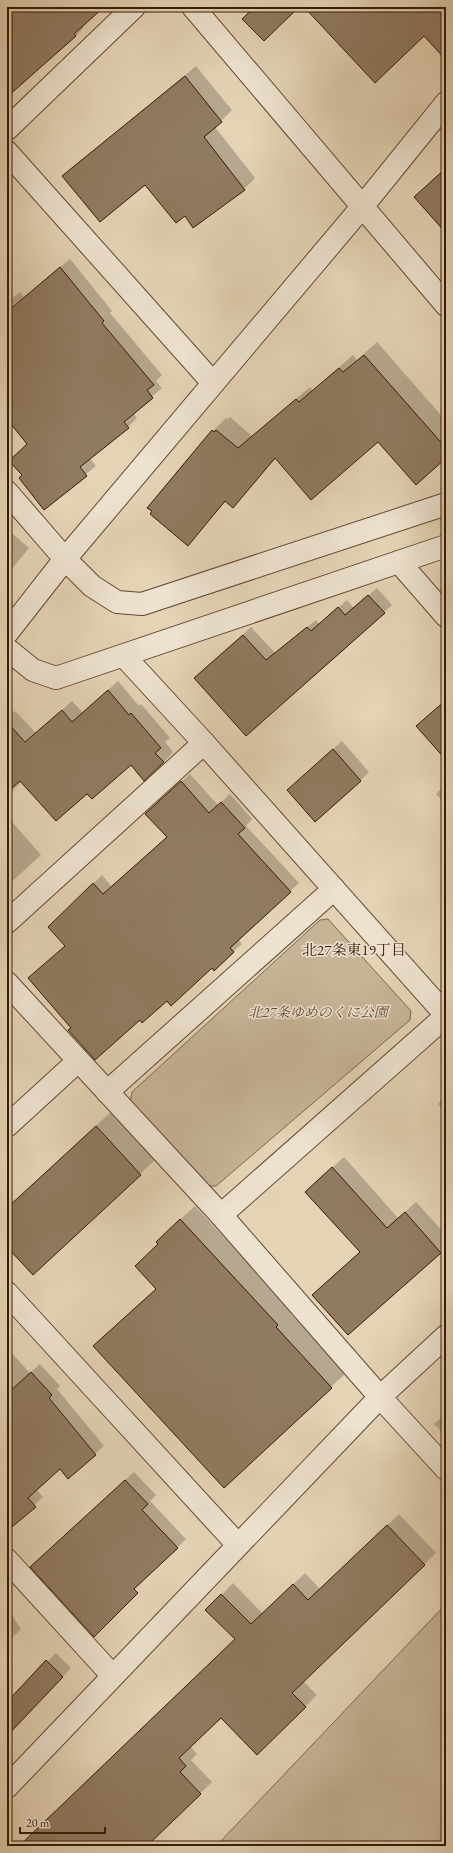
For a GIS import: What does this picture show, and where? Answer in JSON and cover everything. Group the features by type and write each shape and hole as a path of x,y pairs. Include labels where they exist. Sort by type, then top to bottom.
{"street":[{"path":"7,129 134,7"},
{"path":"193,7 446,305"},
{"path":"7,633 65,559 362,207 446,103"},
{"path":"7,152 213,383"},
{"path":"7,492 65,559 92,586 117,602 142,604 446,504"},
{"path":"7,649 33,670 56,678 446,546"},
{"path":"399,562 446,616"},
{"path":"124,656 334,888 446,1016 221,1215"},
{"path":"7,922 204,743"},
{"path":"107,1092 334,888"},
{"path":"7,983 221,1215 380,1397 446,1469"},
{"path":"7,1126 78,1061"},
{"path":"7,1293 238,1545"},
{"path":"7,1787 112,1675 380,1397 446,1336"},
{"path":"7,1560 112,1675"}],"green space":[{"name":"北27条ゆめのくに公園","path":"328,919 411,1011 410,1020 216,1186 207,1186 130,1102 132,1092 320,920"},
{"path":"446,1604 446,1846 222,1846 219,1843"}],"building":[{"path":"7,7 104,7 74,34 76,36 7,97"},
{"path":"255,7 299,7 264,41 242,19"},
{"path":"304,7 446,7 446,60 424,36 375,83"},
{"path":"185,76 222,122 204,137 245,190 193,228 185,216 176,223 145,185 100,222 62,176"},
{"path":"446,168 446,233 414,197"},
{"path":"60,267 104,321 102,323 154,385 147,390 153,398 124,422 129,428 80,467 87,476 44,510 19,478 22,475 9,461 27,444 7,419 7,312"},
{"path":"364,355 446,448 446,458 416,485 378,442 311,500 275,458 233,508 225,501 188,546 150,514 152,511 147,508 212,430 214,432 216,430 238,448 296,399 299,402 339,368 343,372"},
{"path":"368,595 385,613 246,736 194,678 243,635 266,660 307,627 311,631 338,607 345,615"},
{"path":"108,690 129,715 131,713 161,748 155,753 164,762 144,781 131,765 92,799 87,794 56,821 20,781 7,792 7,722 25,742 62,710 72,722"},
{"path":"446,700 446,760 416,726"},
{"path":"333,749 361,781 315,822 287,790"},
{"path":"181,781 209,813 221,802 245,828 238,834 291,892 230,948 234,952 214,971 212,968 171,1006 167,1001 142,1023 140,1020 95,1060 68,1030 71,1028 28,978 65,946 48,927 93,883 103,894 167,837 145,814"},
{"path":"96,1126 141,1175 33,1275 7,1247 7,1208"},
{"path":"332,1167 387,1228 405,1212 441,1253 348,1335 312,1295 360,1252 305,1192"},
{"path":"180,1219 278,1325 276,1327 332,1388 224,1488 93,1346 156,1289 135,1266 158,1244 156,1242"},
{"path":"31,1372 52,1395 49,1398 96,1455 68,1479 60,1469 28,1498 36,1507 7,1531 7,1394"},
{"path":"125,1480 148,1504 142,1510 178,1548 134,1589 138,1593 94,1637 30,1567"},
{"path":"387,1525 425,1565 292,1693 306,1707 257,1755 221,1718 179,1758 186,1766 180,1772 201,1794 147,1846 19,1846 235,1639 205,1610 221,1594 251,1624 293,1584 308,1600"},
{"path":"46,1660 63,1677 7,1736 7,1702"}],"district":[{"name":"北27条東19丁目","path":"354,949"}]}
